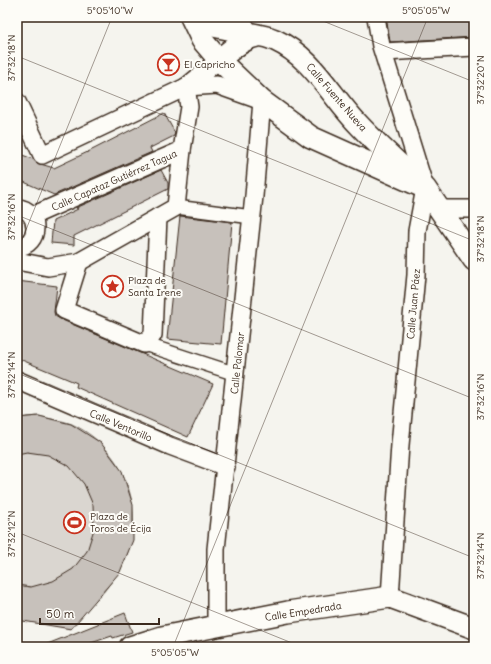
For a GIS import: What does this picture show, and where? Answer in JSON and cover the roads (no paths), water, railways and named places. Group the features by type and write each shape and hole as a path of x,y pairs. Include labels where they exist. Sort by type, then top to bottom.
{"street":[{"path":"191,17 202,40 219,60 262,100 311,137 425,188"},
{"name":"Calle Fuente Nueva","path":"196,17 203,24 250,29 282,44 301,57 324,80 359,125 425,188 474,260"},
{"name":"Calle Juan Páez","path":"376,17 384,52 425,188 417,231 416,275 400,445 390,597"},
{"path":"17,102 42,155 186,87 238,44 250,29"},
{"path":"384,52 474,47"},
{"path":"186,87 217,85 262,100"},
{"name":"Calle Capataz Gutiérrez Tagua","path":"24,212 182,150 189,107 186,87"},
{"name":"Calle Palomar","path":"216,626 216,549 236,374 262,100"},
{"path":"176,207 182,150"},
{"path":"17,262 48,267 79,262 176,207 252,217"},
{"path":"440,209 474,209"},
{"path":"24,212 36,228 35,235 22,246 48,267"},
{"path":"144,344 153,335 158,217"},
{"path":"79,262 64,310 144,344 236,374"},
{"name":"Calle Ventorillo","path":"17,380 170,446 226,467"},
{"name":"Calle Empedrada","path":"130,647 162,637 288,612 390,597 474,628"}],"place":[{"name":"El Capricho","path":"169,64"},
{"name":"Plaza de Santa Irene","path":"113,286"},
{"name":"Plaza de Toros de Écija","path":"75,522"}]}
